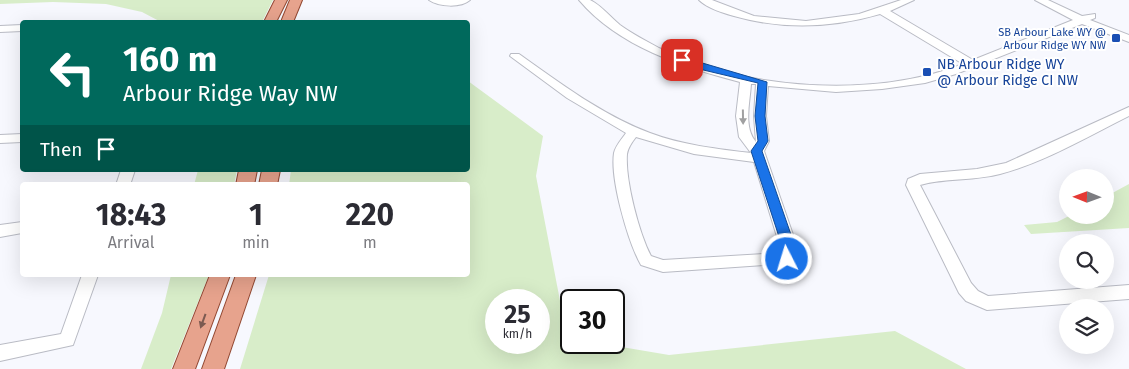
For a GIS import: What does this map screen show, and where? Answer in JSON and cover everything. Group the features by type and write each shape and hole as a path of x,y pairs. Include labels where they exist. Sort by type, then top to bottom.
{"main road":[{"path":"271,20 281,0"},
{"path":"288,20 296,0"},
{"path":"184,369 219,277"},
{"path":"213,369 245,277"}],"street":[{"path":"434,0 457,3 465,0"},
{"path":"584,0 613,26 649,48 698,66 746,79 806,87 873,87 927,79 977,62 1086,18"},
{"path":"704,0 731,11 790,23 821,24 849,20 892,8 909,0"},
{"path":"1040,0 1086,18 1129,31"},
{"path":"1055,0 1129,39"},
{"path":"892,8 977,62"},
{"path":"882,11 977,62"},
{"path":"0,30 20,28"},
{"path":"515,56 565,91 633,131 687,148 758,155"},
{"path":"633,131 622,151 623,178 642,256 646,261 663,266 784,260 790,257 791,252 758,155 745,137 742,116 746,79"},
{"path":"758,155 763,141 760,116 762,82"},
{"path":"1129,111 1068,141 1010,166 983,173 920,179 913,182 966,288 980,300 987,303 1129,292"},
{"path":"0,139 20,138"},
{"path":"0,232 20,228"},
{"path":"0,353 67,340 89,277"}],"green space":[{"path":"0,0 273,0 263,20 157,20 142,12 106,4 53,2 0,4"},
{"path":"470,82 543,136 536,176 560,301 560,354 625,354 625,348 669,355 895,331 966,369 240,369 268,277 470,277 470,182 289,182 291,172 470,172"},
{"path":"197,172 237,172 235,182 195,182"},
{"path":"1129,184 1129,228 1031,234 1024,225 1059,221 1059,224 1114,224 1114,192"},
{"path":"171,277 208,277 171,369 141,369 162,313"}],"place":[{"name":"SB Arbour Lake WY @ Arbour Ridge WY NW","path":"1116,38"},
{"name":"NB Arbour Ridge WY @ Arbour Ridge CI NW","path":"927,72"}],"route":[{"path":"682,60 698,66 762,82 760,116 763,141 757,151 791,252 790,257 787,259"}]}
